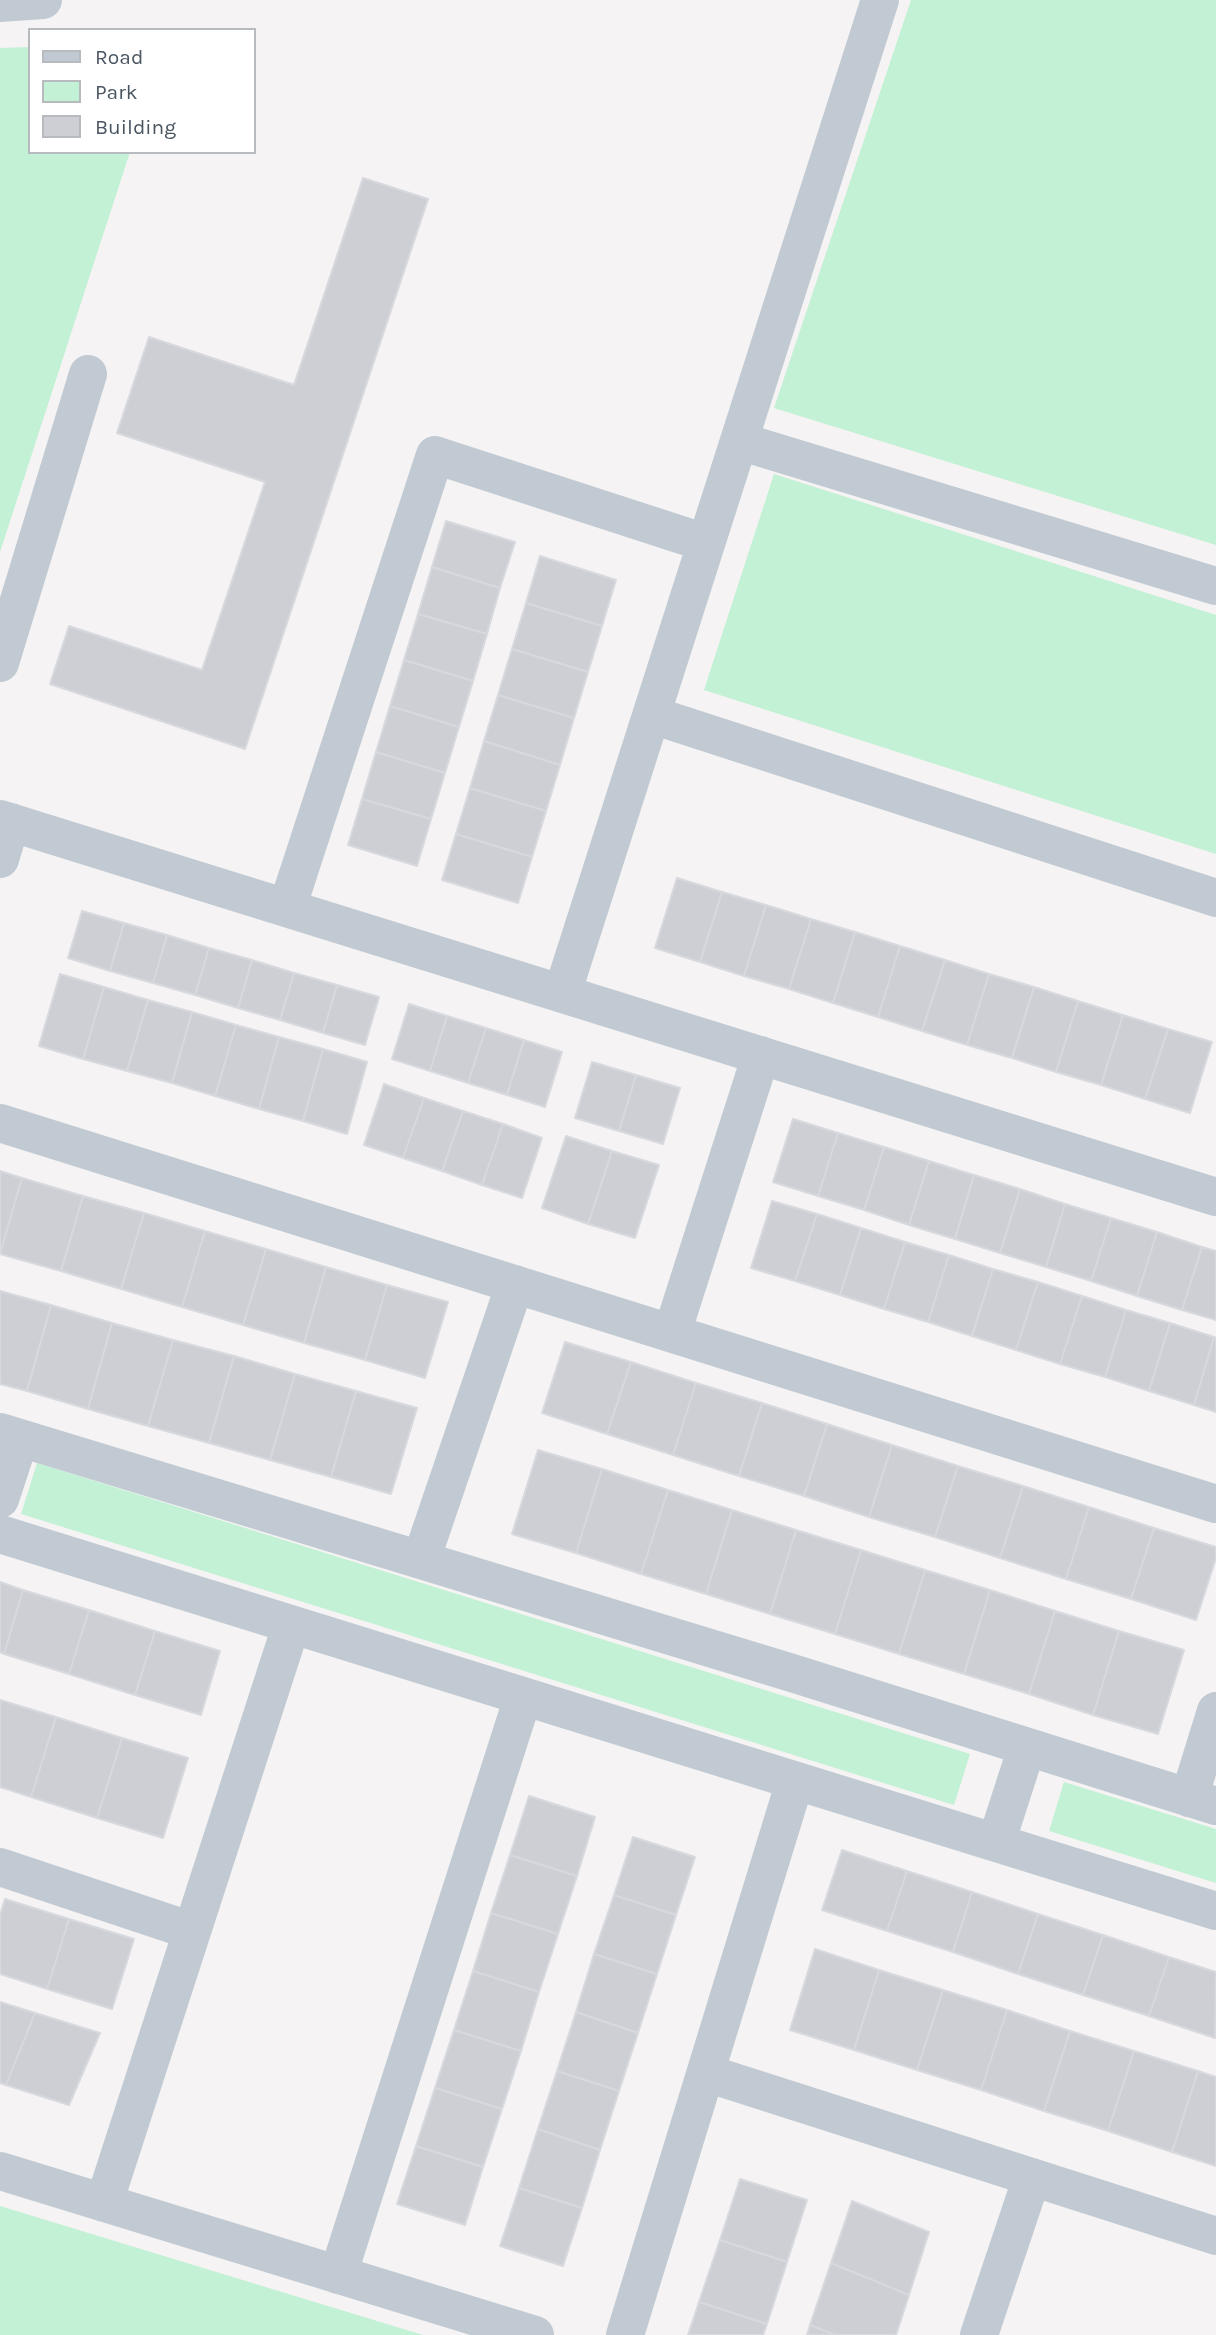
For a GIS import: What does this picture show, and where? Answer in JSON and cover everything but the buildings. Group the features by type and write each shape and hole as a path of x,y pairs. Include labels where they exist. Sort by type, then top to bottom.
{"street":[{"path":"0,3 43,0"},
{"path":"562,994 880,0"},
{"path":"0,663 88,374"},
{"path":"739,441 1216,586"},
{"path":"287,908 435,455 706,543"},
{"path":"652,715 1216,898"},
{"path":"0,859 6,820 1216,1197"},
{"path":"672,1333 761,1055"},
{"path":"0,1123 1216,1504"},
{"path":"421,1560 514,1284"},
{"path":"0,1499 10,1435 1203,1802 1216,1711"},
{"path":"0,1534 1216,1911"},
{"path":"104,2203 291,1626"},
{"path":"338,2275 523,1697"},
{"path":"996,1843 1027,1747"},
{"path":"625,2335 795,1782"},
{"path":"0,1867 192,1931"},
{"path":"706,2073 1216,2236"},
{"path":"0,2171 535,2335"},
{"path":"979,2335 1032,2177"}],"green space":[{"path":"911,0 1216,0 1216,545 774,408"},
{"path":"28,47 28,154 129,154 0,552 0,48"},
{"path":"774,474 1216,615 1216,854 704,690"},
{"path":"37,1463 970,1754 954,1805 21,1514"},
{"path":"1064,1782 1216,1829 1216,1883 1049,1831"},
{"path":"0,2206 423,2335 0,2335"}]}
